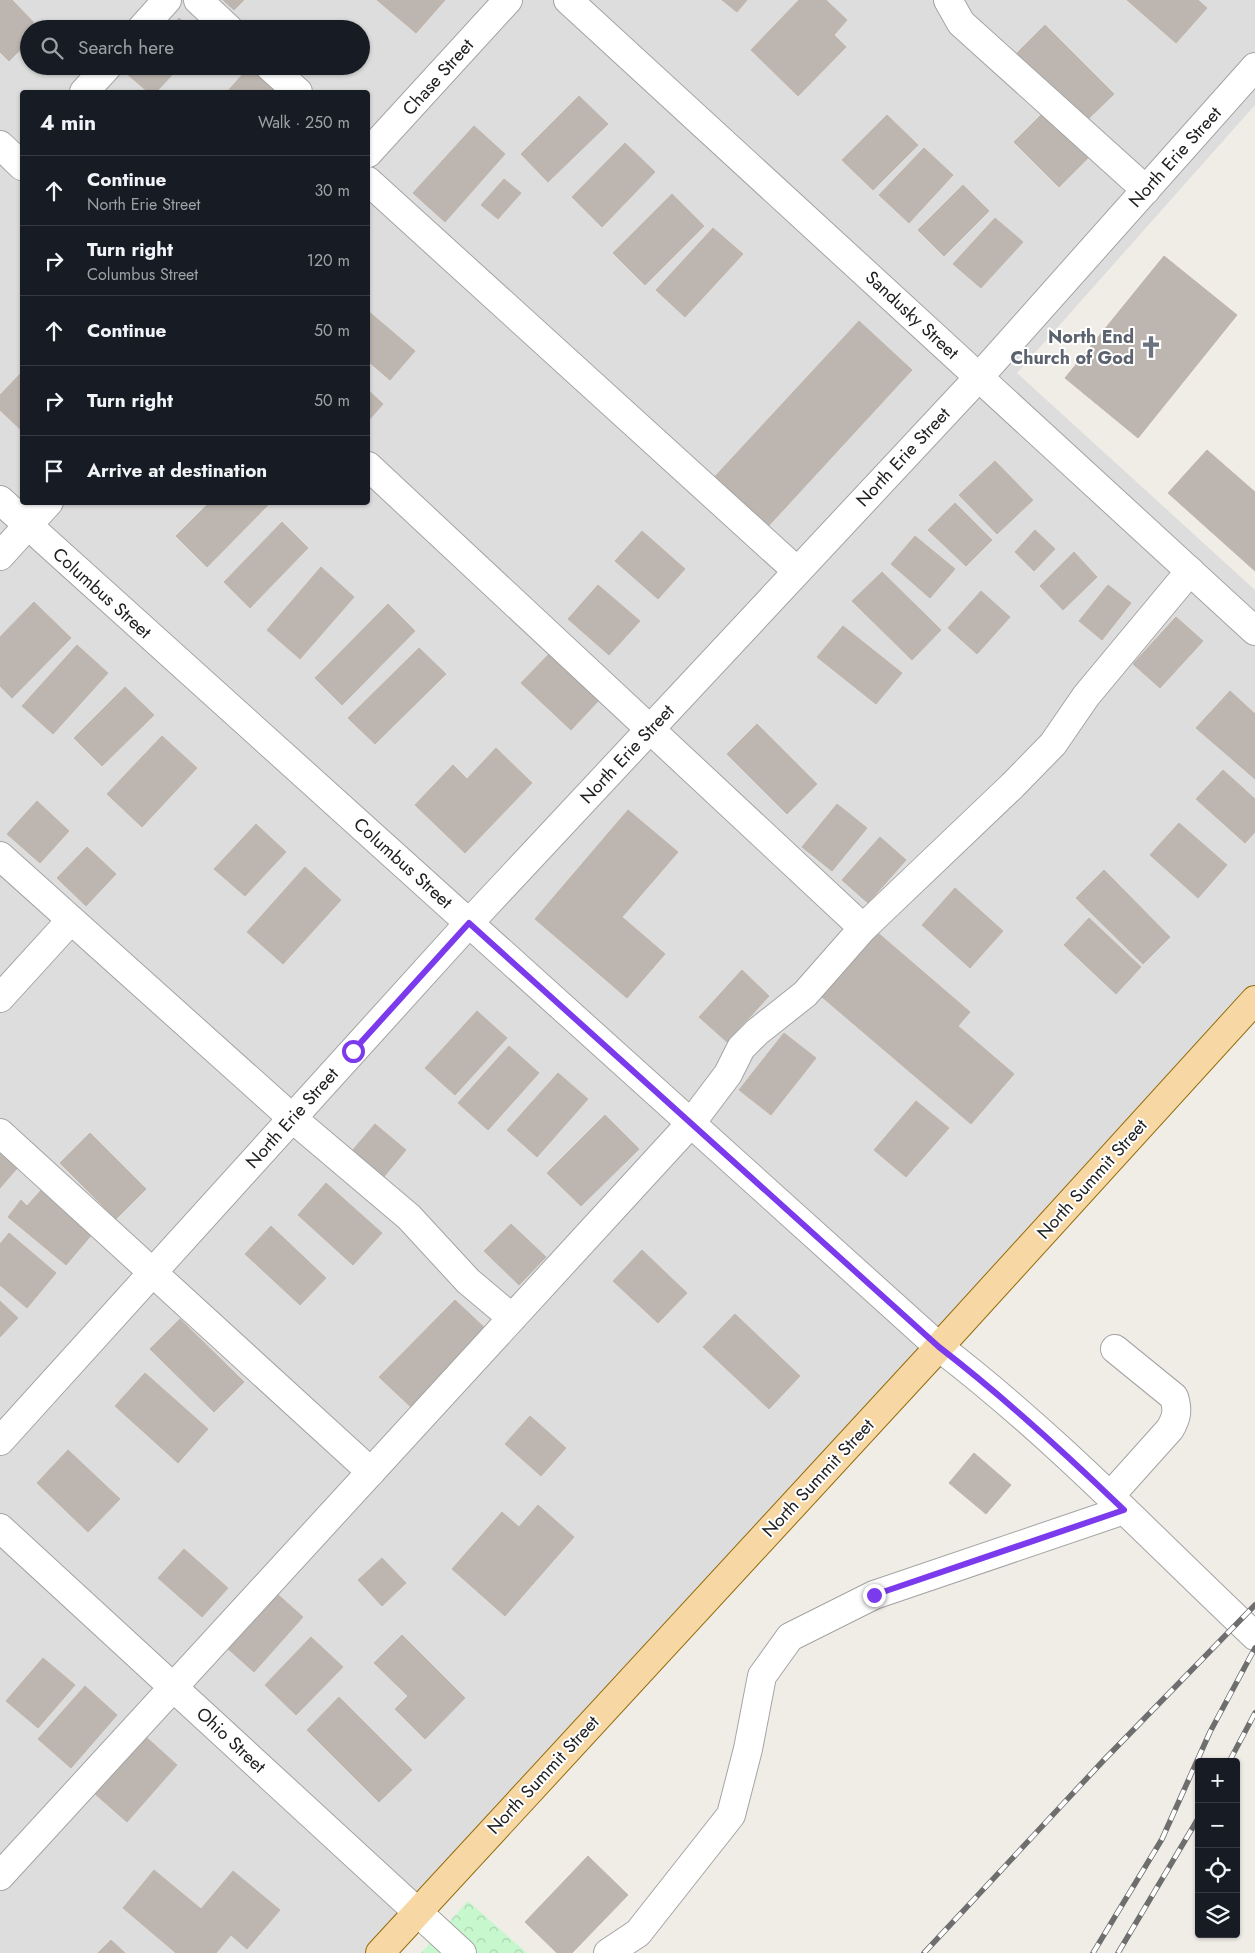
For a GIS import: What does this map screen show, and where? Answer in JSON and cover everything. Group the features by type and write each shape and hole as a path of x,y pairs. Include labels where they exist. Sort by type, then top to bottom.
{"main road":[{"name":"North Summit Street","path":"380,1953 939,1347 1255,1000"}],"street":[{"path":"149,20 167,0"},
{"path":"198,0 219,20"},
{"name":"Chase Street","path":"370,151 508,0"},
{"name":"Sandusky Street","path":"568,0 1255,631"},
{"path":"948,0 961,23 1146,190"},
{"name":"North Erie Street","path":"0,1440 469,923 979,377 1255,68"},
{"path":"86,90 100,75"},
{"path":"279,75 296,90"},
{"path":"0,145 20,162"},
{"path":"370,183 797,571"},
{"path":"370,468 863,928"},
{"name":"Columbus Street","path":"0,500 939,1347 980,1378 1117,1503 1255,1636"},
{"path":"0,556 46,505"},
{"path":"1,1873 691,1123 728,1074 741,1048 757,1032 805,994 863,928 1012,786 1052,744 1086,696 1190,571"},
{"path":"0,856 292,1118 409,1217 468,1281 512,1318"},
{"path":"0,998 71,920"},
{"path":"0,1133 371,1472"},
{"path":"608,1953 638,1933 731,1815 748,1749 762,1676 790,1637 874,1595 1117,1503 1170,1429 1176,1418 1177,1407 1174,1397 1115,1349"},
{"name":"Ohio Street","path":"0,1528 462,1953"}],"shaded area":[{"path":"0,0 1255,0 1255,105 1017,373 1255,590 1255,1020 400,1953 0,1953"}],"green space":[{"path":"468,1901 527,1953 421,1953"}],"building":[{"path":"0,0 12,0 31,20 20,20 20,50 9,61 0,52"},
{"path":"223,0 244,0 234,10"},
{"path":"377,0 445,0 416,33"},
{"path":"722,0 747,0 737,12"},
{"path":"799,0 826,0 847,20 834,35 846,47 798,96 751,50"},
{"path":"1127,0 1198,0 1207,8 1176,43"},
{"path":"1045,25 1114,94 1083,124 1014,56"},
{"path":"128,75 172,75 158,90 146,90"},
{"path":"242,75 263,75 280,90 229,90"},
{"path":"579,96 608,124 548,182 521,154"},
{"path":"1045,111 1090,156 1059,187 1014,142"},
{"path":"887,115 918,145 873,190 842,160"},
{"path":"474,126 505,154 445,222 413,193"},
{"path":"625,143 655,172 602,227 572,197"},
{"path":"924,148 953,175 909,223 879,195"},
{"path":"504,179 521,193 498,219 481,205"},
{"path":"963,185 989,211 944,256 918,230"},
{"path":"672,194 704,226 645,285 613,253"},
{"path":"995,218 1023,242 981,288 953,264"},
{"path":"713,228 743,254 685,317 656,290"},
{"name":"North End Church of God","path":"1164,256 1237,315 1138,438 1065,378"},
{"path":"370,313 415,351 390,380 370,363"},
{"path":"859,321 912,370 762,533 709,483"},
{"path":"20,374 20,429 0,410 0,395"},
{"path":"370,392 383,404 370,419"},
{"path":"1207,450 1255,492 1255,571 1168,493"},
{"path":"995,461 1033,500 997,534 959,495"},
{"path":"955,503 992,540 966,566 928,530"},
{"path":"207,505 268,505 207,567 176,536"},
{"path":"282,522 308,548 250,608 224,582"},
{"path":"1035,530 1055,549 1034,571 1015,552"},
{"path":"642,531 685,569 658,599 615,561"},
{"path":"915,536 955,569 930,598 891,564"},
{"path":"1074,552 1097,577 1063,610 1040,586"},
{"path":"321,567 354,597 300,659 267,630"},
{"path":"882,572 941,630 912,660 852,601"},
{"path":"598,585 640,621 609,655 568,619"},
{"path":"1108,585 1131,603 1102,640 1079,621"},
{"path":"981,591 1010,617 977,654 948,628"},
{"path":"34,602 71,638 12,698 0,686 0,637"},
{"path":"388,604 415,631 342,705 315,678"},
{"path":"1176,617 1203,641 1160,688 1133,664"},
{"path":"843,626 902,673 876,704 817,657"},
{"path":"77,645 108,673 53,734 22,706"},
{"path":"419,648 446,674 375,744 348,718"},
{"path":"552,651 601,698 571,730 521,683"},
{"path":"125,687 154,715 102,766 74,738"},
{"path":"1230,691 1255,714 1255,779 1196,728"},
{"path":"757,724 817,784 787,814 727,754"},
{"path":"162,736 197,768 142,827 107,794"},
{"path":"496,748 532,783 465,853 415,805 453,765 467,779"},
{"path":"1223,770 1255,799 1255,832 1245,843 1196,799"},
{"path":"37,801 69,831 40,863 7,834"},
{"path":"837,804 867,828 832,871 802,847"},
{"path":"628,810 678,852 622,917 665,954 627,998 535,919"},
{"path":"1179,823 1227,865 1198,898 1150,855"},
{"path":"256,824 286,852 245,896 214,869"},
{"path":"880,837 906,860 868,903 842,880"},
{"path":"87,847 116,874 86,906 57,878"},
{"path":"305,867 341,900 283,964 247,932"},
{"path":"1104,870 1170,937 1143,964 1076,898"},
{"path":"955,888 1003,931 970,968 922,925"},
{"path":"1089,918 1141,967 1116,994 1064,945"},
{"path":"878,933 970,1012 958,1026 1014,1074 971,1124 822,997"},
{"path":"742,970 769,996 727,1042 699,1017"},
{"path":"477,1011 507,1038 455,1095 425,1068"},
{"path":"784,1033 816,1058 771,1115 739,1090"},
{"path":"509,1046 539,1073 488,1130 458,1103"},
{"path":"558,1073 588,1099 537,1157 507,1130"},
{"path":"916,1101 949,1128 906,1177 874,1150"},
{"path":"605,1115 639,1149 581,1206 547,1173"},
{"path":"375,1124 406,1150 382,1179 351,1152"},
{"path":"90,1133 146,1189 116,1219 60,1163"},
{"path":"0,1147 20,1165 0,1188"},
{"path":"326,1183 382,1233 353,1265 298,1215"},
{"path":"43,1188 94,1232 66,1265 8,1217 21,1200 27,1206"},
{"path":"511,1224 546,1257 519,1285 484,1251"},
{"path":"271,1226 326,1278 300,1305 245,1254"},
{"path":"9,1233 56,1273 27,1308 0,1285 0,1244"},
{"path":"642,1250 687,1293 658,1323 613,1281"},
{"path":"455,1300 488,1331 413,1409 379,1377"},
{"path":"0,1301 18,1318 0,1337"},
{"path":"735,1314 800,1376 769,1409 703,1347"},
{"path":"180,1319 244,1382 214,1412 150,1349"},
{"path":"145,1373 208,1429 178,1463 115,1406"},
{"path":"530,1416 566,1448 541,1476 505,1444"},
{"path":"68,1450 120,1499 88,1532 37,1483"},
{"path":"974,1453 1011,1485 986,1514 949,1483"},
{"path":"538,1505 574,1537 505,1616 452,1569 502,1512 519,1527"},
{"path":"184,1549 228,1588 202,1617 158,1578"},
{"path":"382,1558 406,1583 382,1606 358,1580"},
{"path":"275,1592 303,1617 254,1672 226,1647"},
{"path":"402,1635 465,1698 425,1739 395,1709 408,1696 374,1663"},
{"path":"311,1637 343,1667 296,1715 265,1685"},
{"path":"43,1658 75,1685 38,1728 6,1701"},
{"path":"85,1686 117,1715 71,1768 38,1739"},
{"path":"339,1697 412,1770 379,1802 307,1730"},
{"path":"145,1736 177,1765 127,1822 94,1793"},
{"path":"588,1856 628,1895 572,1953 557,1953 525,1922"},
{"path":"154,1870 201,1909 233,1871 280,1910 247,1949 231,1935 216,1953 176,1953 123,1908"},
{"path":"111,1940 125,1953 98,1953"}],"railway":[{"path":"924,1953 1103,1761 1255,1605"},
{"path":"1093,1953 1162,1839 1210,1732 1255,1648"},
{"path":"1231,1758 1255,1713"},
{"path":"1118,1953 1195,1824"}],"place":[{"name":"North End Church of God","path":"1151,347"}],"route":[{"path":"353,1051 469,923 939,1347 980,1378 1124,1510 874,1595"}]}
